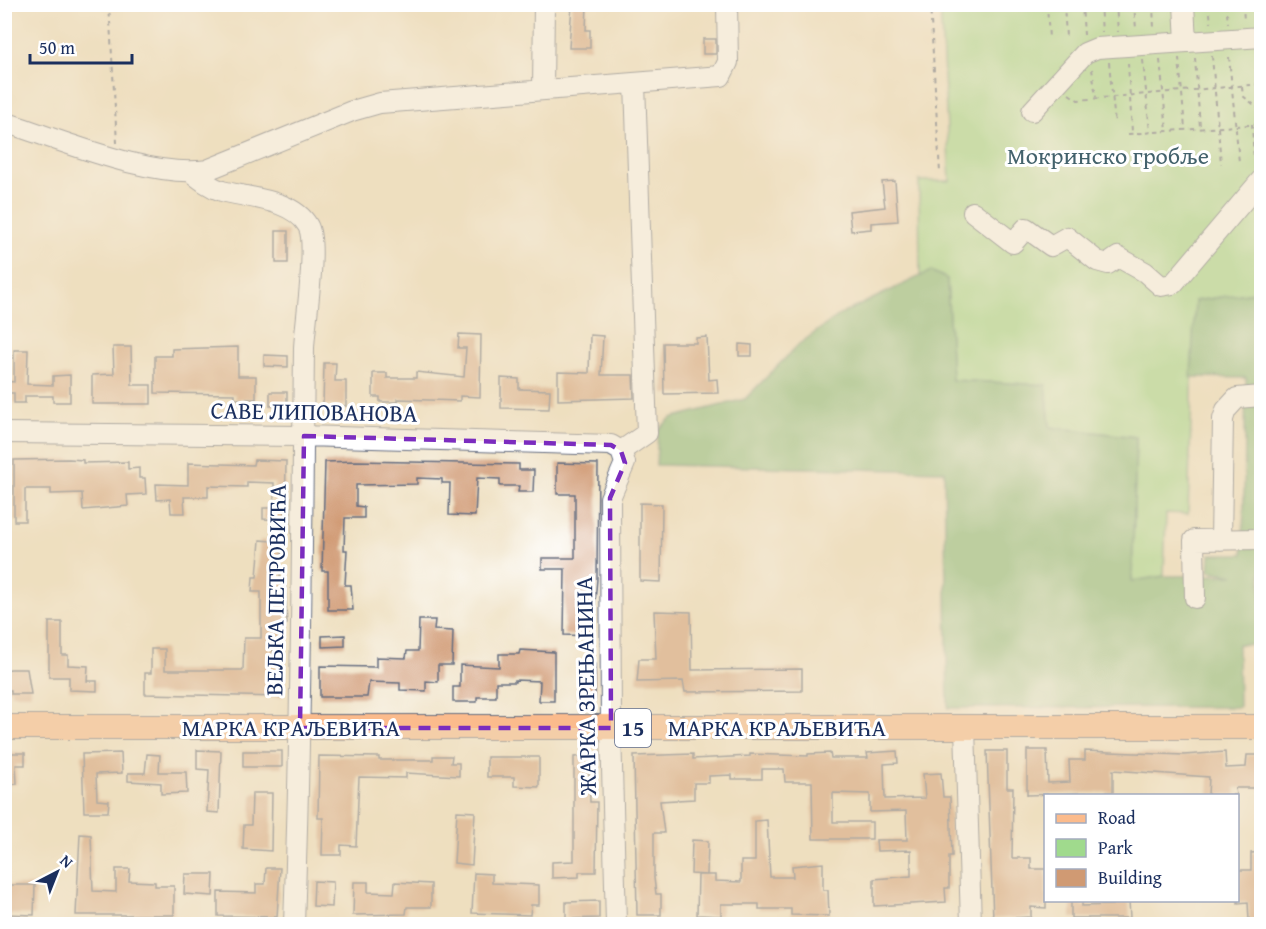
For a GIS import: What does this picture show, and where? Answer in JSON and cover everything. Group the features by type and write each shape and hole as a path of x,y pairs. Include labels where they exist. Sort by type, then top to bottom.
{"main road":[{"name":"МАРКА КРАЉЕВИЋА","path":"4,727 1262,727"}],"street":[{"path":"543,89 544,4"},
{"path":"4,122 118,158 172,171 207,170 352,111 380,103 720,76 728,62 727,4"},
{"path":"1184,4 1187,50"},
{"path":"1032,111 1085,53 1097,48 1187,50 1262,37"},
{"path":"621,451 647,433 635,83"},
{"path":"974,212 1013,243 1026,228 1051,246 1066,237 1097,261 1108,264 1118,257 1145,272 1161,286 1173,284 1258,170"},
{"name":"ВЕЉКА ПЕТРОВИЋА","path":"191,172 213,188 266,201 294,213 304,221 310,232 312,244 304,344 300,728 294,924"},
{"path":"1221,540 1223,419 1226,410 1237,399 1262,396"},
{"name":"САВЕ ЛИПОВАНОВА","path":"4,433 304,436 611,445 621,451"},
{"name":"ЖАРКА ЗРЕЊАНИНА","path":"616,924 611,728 610,498 626,463 621,451"},
{"path":"1195,598 1194,540 1262,539"},
{"path":"965,727 970,924"}],"path":[{"path":"109,4 118,158"},
{"path":"930,4 940,173"},
{"path":"1047,4 1049,39"},
{"path":"1064,4 1066,37"},
{"path":"1082,4 1084,36"},
{"path":"1100,4 1102,35"},
{"path":"1116,4 1118,33"},
{"path":"1134,4 1136,31"},
{"path":"1153,4 1154,29"},
{"path":"1209,4 1211,26"},
{"path":"1226,4 1228,25"},
{"path":"1243,4 1244,22"},
{"path":"1261,4 1262,12"},
{"path":"1187,50 1197,89 1200,128"},
{"path":"1185,129 1182,90 1187,50"},
{"path":"1211,51 1221,164"},
{"path":"1229,51 1239,162"},
{"path":"1143,57 1150,132"},
{"path":"1160,57 1167,131"},
{"path":"1109,60 1115,124"},
{"path":"1128,63 1130,134 1262,124"},
{"path":"1092,67 1096,97"},
{"path":"1057,84 1078,99 1262,84"},
{"path":"1242,86 1243,96 1262,111"},
{"path":"1252,124 1258,170"}],"highlighted area":[{"path":"304,436 611,445 621,451 625,463 610,498 611,728 300,728"}],"green space":[{"name":"Мокринско гробље","path":"940,5 1261,5 1261,291 1195,301 1188,514 1166,513 1164,576 1132,582 1136,437 1050,427 1046,385 952,380 947,279 931,271 920,278 919,181 950,181"},
{"path":"931,271 947,279 952,380 1046,385 1050,427 1136,437 1132,581 1164,576 1234,575 1209,571 1210,554 1243,554 1246,378 1191,377 1195,301 1261,291 1261,645 1238,644 1239,707 948,708 944,471 656,465 658,430 671,418 745,399 799,344 841,314"}],"building":[{"path":"572,4 587,4 586,30 590,30 590,48 569,48"},
{"path":"703,39 716,39 716,54 703,54"},
{"path":"895,181 898,221 871,223 871,229 851,231 849,211 885,207 882,182"},
{"path":"276,231 288,231 288,263 276,263"},
{"path":"459,334 481,335 480,397 460,396 460,401 398,399 398,402 380,402 380,397 373,397 373,373 387,373 387,378 416,378 416,372 464,377 466,348 458,348"},
{"path":"590,335 603,336 601,375 633,375 634,398 558,400 558,372 589,373"},
{"path":"707,337 709,380 717,379 718,393 664,394 663,343 696,343 696,338"},
{"path":"739,344 752,345 752,356 739,356"},
{"path":"113,347 131,347 132,385 151,385 151,404 92,404 92,375 114,374"},
{"path":"238,347 238,376 256,376 256,399 235,399 235,394 155,393 155,356 172,356 172,349"},
{"path":"14,350 28,350 27,384 53,385 53,376 70,375 70,402 53,402 53,396 25,396 25,403 14,403 14,393 4,393 4,381 14,382"},
{"path":"264,355 288,356 288,367 264,366"},
{"path":"324,363 336,363 335,381 346,381 346,406 323,406"},
{"path":"501,378 519,379 519,389 550,390 549,409 501,408"},
{"path":"270,392 287,392 287,406 270,406"},
{"path":"14,460 83,460 83,463 128,462 128,469 139,468 139,478 145,478 146,494 127,495 128,506 83,510 82,493 51,494 51,489 25,489 25,521 14,521"},
{"path":"254,460 286,461 285,520 263,519 263,508 274,508 274,483 247,482 247,487 208,486 208,497 184,497 185,513 171,513 170,499 157,500 156,484 188,485 188,463 253,465"},
{"path":"325,462 519,464 519,470 534,470 533,492 518,492 519,486 500,486 500,479 477,478 475,516 449,515 450,483 442,483 442,479 417,478 417,484 356,485 356,506 364,507 364,518 345,518 344,550 347,550 345,585 351,585 353,610 328,610 328,571 322,571"},
{"path":"557,463 598,464 597,579 592,636 564,635 565,569 542,569 542,558 575,558 575,494 557,494"},
{"path":"640,503 662,504 661,582 640,581"},
{"path":"260,540 283,542 280,578 285,578 287,624 284,624 283,649 273,649 273,666 283,666 283,697 145,694 145,673 151,673 151,649 165,649 165,670 243,670 244,638 261,638 261,592 252,592 253,577 257,577"},
{"path":"654,611 691,612 692,670 802,669 802,691 685,692 683,681 637,682 639,659 656,659"},
{"path":"419,620 435,620 434,630 453,631 452,665 438,665 438,682 426,681 426,691 400,690 400,683 369,682 367,697 320,697 320,666 376,667 376,657 406,658 407,651 418,651"},
{"path":"49,622 62,622 62,655 68,655 68,665 88,666 87,681 97,681 97,691 69,690 69,677 49,677"},
{"path":"345,635 345,646 322,647 322,636"},
{"path":"520,650 554,652 554,701 539,701 540,681 515,680 515,682 496,682 496,697 477,697 477,702 453,702 453,687 460,687 460,665 499,667 499,654 519,654"},
{"path":"578,664 595,664 595,700 577,699"},
{"path":"27,669 31,694 11,694 11,690 4,690 4,670"},
{"path":"197,750 221,751 219,813 207,812 209,770 197,769"},
{"path":"1027,750 1047,750 1048,783 1070,782 1069,760 1085,760 1085,751 1184,755 1225,752 1226,768 1246,767 1247,755 1262,755 1262,788 1235,788 1236,794 1208,794 1209,777 1113,770 1113,792 1027,795"},
{"path":"243,751 282,751 282,767 243,767"},
{"path":"897,751 898,763 884,764 885,799 925,798 923,774 941,773 943,797 950,797 952,856 949,856 949,888 945,888 946,902 874,906 874,879 911,876 911,850 877,851 876,840 907,840 906,811 870,812 870,794 833,793 833,822 872,822 872,839 813,839 812,782 785,782 784,769 762,769 762,779 732,779 732,775 709,776 709,783 694,783 694,799 660,801 664,833 654,833 654,878 656,894 661,894 661,915 637,915 634,756 693,754 693,759 750,756 750,754 808,756 808,754 830,753 831,758 868,758 867,753"},
{"path":"987,751 1007,751 1007,788 1013,788 1012,858 1031,858 1031,869 1044,869 1046,908 1031,907 1031,917 993,919"},
{"path":"4,753 25,753 25,765 16,765 17,784 4,785"},
{"path":"121,753 122,773 96,774 97,800 109,801 108,812 84,812 82,754"},
{"path":"147,754 160,755 159,772 186,772 187,793 161,794 161,783 128,781 128,773 145,773"},
{"path":"319,756 379,757 379,760 433,760 433,756 452,756 451,763 459,763 459,776 406,773 406,778 359,777 356,846 341,845 341,855 322,855 323,818 318,818"},
{"path":"593,756 594,769 589,769 590,802 597,802 596,872 579,872 579,877 552,878 552,862 574,861 574,757"},
{"path":"487,757 539,757 539,787 514,786 514,777 487,777"},
{"path":"252,793 272,793 271,851 243,849 244,825 251,825"},
{"path":"457,811 475,812 472,865 454,863"},
{"path":"767,820 770,877 793,877 792,866 823,863 823,890 828,890 829,916 791,915 791,909 759,909 759,904 721,904 721,916 697,915 698,875 715,875 715,881 741,882 741,861 755,861 755,821"},
{"path":"80,834 91,835 93,891 116,892 116,869 130,869 129,881 155,882 155,886 174,886 174,915 76,915"},
{"path":"692,840 708,841 707,875 691,874"},
{"path":"1262,852 1262,920 1249,921 1248,902 1238,902 1239,870 1251,870 1251,853"},
{"path":"266,868 280,868 277,917 218,916 218,892 256,893 256,884 265,884"},
{"path":"474,873 492,874 492,883 539,885 539,905 531,905 530,915 472,913"},
{"path":"185,874 214,874 213,896 184,894"},
{"path":"314,881 333,882 332,907 313,906"},
{"path":"354,882 368,882 368,892 394,893 395,882 431,884 431,907 407,907 406,914 353,915"},
{"path":"4,885 35,885 34,915 4,914"},
{"path":"599,901 599,918 566,919 566,902"},
{"path":"1071,902 1082,902 1082,906 1129,902 1130,918 1071,918"}]}
